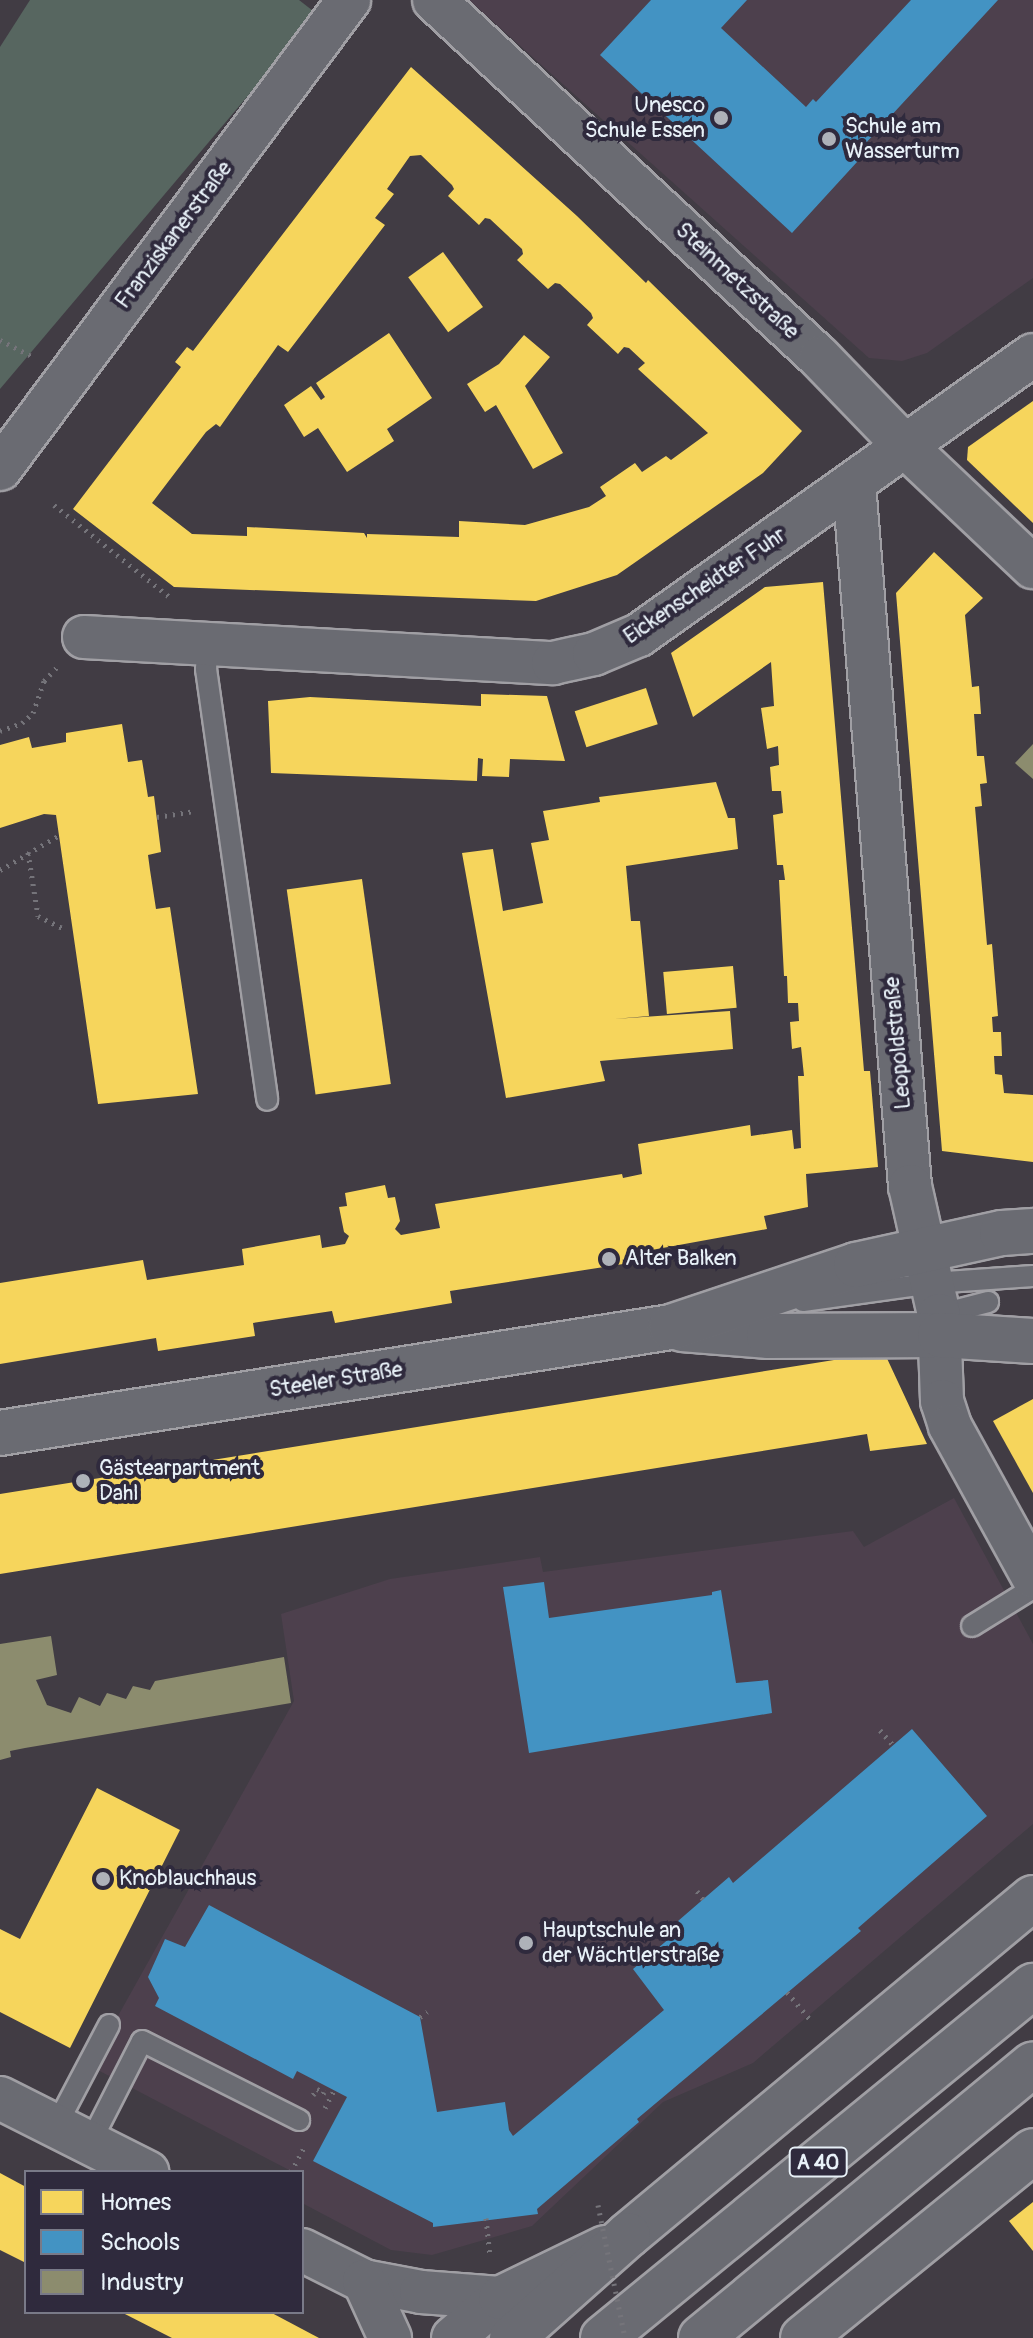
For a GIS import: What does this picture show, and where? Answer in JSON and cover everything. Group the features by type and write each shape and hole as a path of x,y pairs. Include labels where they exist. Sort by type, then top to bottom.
{"main road":[{"name":"Steeler Straße","path":"688,1321 769,1336 877,1334 1033,1231"},
{"name":"Steeler Straße","path":"0,1433 688,1321 856,1265 933,1295 1033,1341"},
{"path":"506,2318 613,2220 1033,1898"},
{"name":"A 40","path":"603,2338 1033,1986"},
{"name":"A 40","path":"701,2338 1033,2064"},
{"path":"803,2338 1033,2151"}],"street":[{"name":"Franziskanerstraße","path":"0,469 349,0"},
{"name":"Steinmetzstraße","path":"434,0 808,347 906,447 1033,567"},
{"name":"Eickenscheidter Fuhr","path":"84,637 553,663 594,654 639,635 1033,355"},
{"name":"Leopoldstraße","path":"854,484 910,1186 933,1295 942,1401 950,1426 1033,1577"},
{"path":"0,2098 143,2170"},
{"path":"304,2251 364,2281 421,2292 506,2318"},
{"path":"364,2281 390,2338"},
{"path":"453,2338 506,2318"}],"lane":[{"path":"207,643 206,669 267,1100"},
{"path":"933,1295 1033,1276"},
{"name":"Steeler Straße","path":"933,1295 988,1302"},
{"path":"972,1626 1033,1588"},
{"path":"73,2135 109,2025"},
{"path":"73,2135 142,2041 299,2120"}],"path":[{"path":"54,505 153,582"},
{"path":"0,731 22,723 33,713 44,681 84,637"},
{"path":"0,870 58,836"},
{"path":"28,852 38,916 65,929"},
{"path":"880,1730 893,1745"},
{"path":"697,1891 703,1899"},
{"path":"787,1992 812,2022"},
{"path":"420,2017 427,2012"},
{"path":"486,2218 490,2254"},
{"path":"613,2220 625,2338"}],"shaded area":[{"path":"30,0 299,0 317,14 0,389 0,47"},
{"name":"Schule am Wasserturm","path":"469,0 1033,0 1033,278 927,353 902,361 869,358"},
{"name":"Hauptschule an der Wächtlerstraße","path":"954,1498 1033,1644 1033,1824 753,2063 663,2102 532,2226 432,2255 391,2250 304,2204 304,2170 289,2170 90,2066 294,1701 281,1614 390,1579 540,1557 543,1572 853,1531 864,1547"}],"building: Homes":[{"path":"411,67 577,216 646,283 648,280 802,431 763,473 617,575 536,601 174,587 73,509 181,367 175,362 187,347 193,351","holes":["421,155 454,189 448,196 479,225 485,218 490,219 522,249 523,254 517,260 548,289 555,283 560,284 591,313 593,318 587,325 618,354 624,347 629,348 645,363 638,369 708,433 671,460 666,456 642,472 635,463 600,487 606,496 589,507 525,525 459,521 459,537 367,534 367,538 364,533 247,527 247,536 192,534 152,503 206,432 216,424 220,427 278,345 288,352 385,225 375,218 394,194 387,189 410,156"]},
{"path":"443,252 483,307 448,332 408,277"},
{"path":"389,333 432,398 387,429 394,441 347,472 318,428 304,437 284,405 311,386 321,400 325,397 316,383"},
{"path":"524,335 550,357 525,386 563,453 533,469 496,405 485,412 467,384 499,364"},
{"path":"1033,401 1033,523 967,460 968,447"},
{"path":"934,552 983,598 965,615 972,687 979,686 981,714 974,714 977,756 984,756 987,783 980,784 982,806 975,807 987,945 992,944 998,1016 992,1017 993,1032 1001,1032 1002,1056 994,1056 995,1074 1002,1075 1004,1093 1033,1095 1033,1162 942,1151 896,593"},
{"path":"823,582 864,1071 870,1071 878,1167 806,1174 808,1207 764,1216 767,1229 635,1253 636,1262 450,1291 452,1303 335,1323 332,1311 253,1323 255,1336 158,1351 156,1338 0,1364 0,1283 143,1260 147,1280 244,1265 242,1249 320,1235 322,1248 345,1244 349,1236 344,1232 339,1207 347,1206 345,1193 385,1185 388,1198 395,1197 400,1221 395,1229 401,1235 440,1228 435,1204 622,1174 623,1178 642,1174 638,1144 750,1125 751,1136 792,1130 794,1149 801,1148 798,1076 804,1076 801,1047 792,1049 790,1022 799,1021 798,1003 788,1003 787,976 784,976 779,880 785,880 783,865 777,865 773,815 783,813 781,791 772,791 770,767 779,765 778,746 767,749 761,708 774,706 771,662 693,717 671,653 765,587"},
{"path":"646,688 658,724 586,747 575,711"},
{"path":"481,694 547,696 565,761 510,759 509,777 482,776 483,759 478,758 477,781 271,773 268,701 310,697 481,706"},
{"path":"122,724 128,762 142,760 148,797 154,796 161,852 148,855 150,870 156,909 170,907 198,1094 98,1104 56,815 44,814 0,828 0,745 29,737 32,748 66,742 66,733"},
{"path":"716,782 728,818 735,818 738,849 626,866 631,921 640,921 649,1016 614,1019 730,1011 733,1049 600,1061 605,1081 506,1098 462,853 493,849 503,911 543,903 531,843 549,840 543,811 600,802 599,797"},
{"path":"362,879 391,1084 316,1095 287,890"},
{"path":"733,966 737,1008 667,1014 663,972"},
{"path":"884,1352 927,1444 870,1451 867,1434 0,1574 0,1494"},
{"path":"1033,1399 1033,1493 993,1421"},
{"name":"Knoblauchhaus","path":"97,1788 180,1830 70,2048 0,2012 0,1929 20,1939"},
{"path":"0,2173 24,2186 24,2262 0,2250"},
{"path":"1033,2202 1033,2251 1009,2221"},
{"path":"125,2314 274,2314 319,2338 172,2338"}],"building: Schools":[{"name":"Unesco Schule Essen","path":"651,0 747,0 721,28 806,107 813,99 816,102 911,0 998,0 864,145 868,150 792,233 600,55"},
{"path":"544,1582 549,1618 712,1595 712,1592 721,1590 736,1683 768,1680 772,1713 529,1753 503,1587"},
{"path":"912,1729 987,1816 858,1928 861,1931 637,2119 639,2122 537,2209 538,2214 433,2227 433,2223 313,2161 347,2097 297,2071 293,2079 155,2006 159,1998 148,1977 165,1939 185,1947 209,1905 420,2017 437,2112 505,2102 509,2130 513,2136 664,2010 633,1969 683,1927 678,1921 729,1877 733,1883"}],"building: Industry":[{"path":"1033,744 1033,779 1015,763"},
{"path":"51,1636 57,1675 36,1680 47,1705 71,1713 79,1697 100,1706 107,1693 126,1699 133,1686 150,1690 155,1681 284,1657 291,1703 25,1748 10,1751 11,1757 0,1760 0,1644"}],"place":[{"name":"Unesco Schule Essen","path":"721,118"},
{"name":"Schule am Wasserturm","path":"829,139"},
{"name":"Alter Balken","path":"609,1259"},
{"name":"Gästearpartment Dahl","path":"83,1481"},
{"name":"Knoblauchhaus","path":"103,1879"},
{"name":"Hauptschule an der Wächtlerstraße","path":"526,1943"}]}
